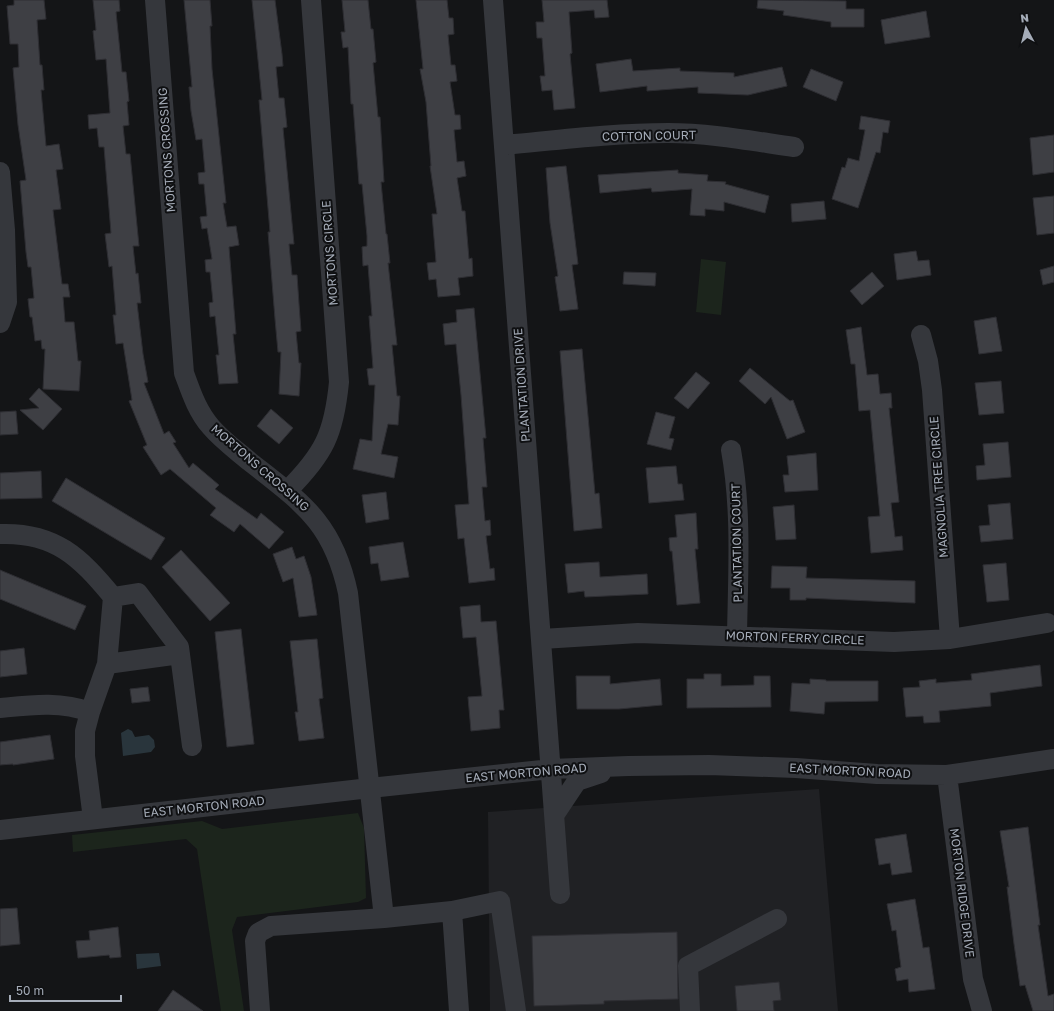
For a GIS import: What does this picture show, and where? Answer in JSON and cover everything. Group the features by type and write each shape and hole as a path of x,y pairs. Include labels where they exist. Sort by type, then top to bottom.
{"street":[{"name":"MORTONS CROSSING","path":"155,0 184,373 194,401 210,426 226,442 307,508 322,526 335,547 344,571 348,593 384,918"},
{"name":"MORTONS CIRCLE","path":"287,491 308,470 326,442 336,414 339,382 311,0"},
{"name":"PLANTATION DRIVE","path":"493,0 560,894"},
{"name":"COTTON COURT","path":"504,145 631,134 669,133 717,136 794,147"},
{"path":"0,172 5,230 7,302 0,323"},
{"name":"MAGNOLIA TREE CIRCLE","path":"921,336 928,361 932,390 950,639"},
{"name":"PLANTATION COURT","path":"731,450 735,473 738,540 737,636"},
{"path":"0,534 40,537 60,546 91,570 114,597 107,664 85,731 85,756 93,819"},
{"path":"114,597 138,593 179,647 192,746"},
{"name":"MORTON FERRY CIRCLE","path":"542,639 638,634 894,642 950,639 1047,623"},
{"path":"107,664 180,654"},
{"path":"0,708 48,704 76,707 90,712"},
{"name":"EAST MORTON ROAD","path":"0,830 370,788 551,770 620,766 709,765 796,768 877,774 947,775 1054,759"},
{"path":"555,814 577,781 620,766"},
{"name":"MORTON RIDGE DRIVE","path":"947,775 973,979 982,1011"},
{"path":"260,1011 255,941 258,933 271,926 384,918 452,911 500,901 516,1011"},
{"path":"452,911 459,1011"},
{"path":"690,1011 688,966 777,919"}],"shaded area":[{"path":"701,259 726,262 721,315 696,312"},
{"path":"128,729 132,731 135,737 149,735 154,740 155,747 151,752 123,756 121,733"},
{"path":"819,789 838,1011 490,1011 488,812"},
{"path":"358,813 364,828 366,898 358,902 237,917 232,930 244,1011 221,1011 197,849 186,839 73,852 72,835 202,821 222,829"},
{"path":"159,953 161,966 137,969 136,954"}],"building":[{"path":"14,0 44,0 46,19 37,20 40,65 42,65 44,90 41,90 46,146 59,144 63,169 56,170 61,209 53,210 62,284 68,284 70,297 63,297 65,322 74,322 78,361 81,361 79,391 43,389 45,349 42,349 41,340 35,341 32,317 30,317 28,299 34,298 31,267 28,267 26,252 20,181 26,180 18,125 13,68 19,67 18,44 10,44 7,6 14,5"},
{"path":"93,0 119,0 120,11 116,12 122,72 126,72 129,101 127,102 129,125 123,126 126,154 130,154 139,246 133,246 141,303 137,303 148,382 144,383 164,434 169,431 176,442 173,443 189,468 193,463 219,485 215,489 257,519 261,513 284,532 269,549 240,524 234,532 210,515 216,508 170,469 161,475 143,447 147,445 129,401 132,400 123,343 116,344 113,315 116,315 112,266 109,267 105,234 111,233 104,147 99,147 97,128 89,129 88,115 110,113 106,59 96,60 93,31 96,30"},
{"path":"184,0 210,0 212,26 210,26 212,69 226,203 223,203 227,227 236,226 239,245 229,247 236,334 233,334 238,383 219,384 216,355 219,355 215,316 210,317 209,303 213,302 210,272 206,272 205,260 212,259 207,228 202,229 200,217 207,216 204,184 199,184 198,173 205,172 202,139 196,140 191,111 189,87 192,87"},
{"path":"252,0 275,0 282,54 283,66 276,67 279,98 284,98 287,127 283,128 294,244 289,244 292,275 297,275 301,331 296,332 299,363 301,363 299,396 279,394 281,352 278,352 275,319 268,232 270,232 259,100 262,100"},
{"path":"342,0 368,0 371,29 373,29 376,62 373,63 378,117 380,117 384,182 381,182 397,345 392,345 397,396 400,396 398,425 388,424 381,454 398,457 394,478 353,469 360,439 372,441 375,385 369,385 367,369 373,368 369,316 372,316 368,265 363,266 362,247 367,246 367,236 362,184 359,184 353,104 351,104 348,47 343,48 341,32 345,32"},
{"path":"416,0 447,0 449,18 453,18 454,34 448,35 451,65 455,65 457,81 450,82 455,115 460,115 461,129 454,130 457,162 464,161 466,176 457,178 462,211 465,211 469,259 472,258 473,276 458,278 460,295 438,297 436,279 429,280 427,263 436,262 432,214 437,214 430,166 426,102 420,69 423,69"},
{"path":"542,0 607,0 609,17 595,18 594,10 569,12 572,53 570,54 575,108 554,110 552,90 542,91 540,76 545,76 542,38 537,38 536,22 544,22"},
{"path":"758,0 846,1 846,9 864,9 864,27 831,27 831,22 783,15 784,11 757,8"},
{"path":"926,11 930,37 885,44 881,20"},
{"path":"631,59 633,71 680,68 680,71 734,73 734,77 782,67 787,86 748,95 698,93 698,87 647,91 647,86 600,92 596,64"},
{"path":"811,69 843,82 836,101 803,87"},
{"path":"861,116 890,121 888,133 883,132 880,153 876,152 858,208 832,199 842,167 845,168 848,158 859,161 865,130 859,129"},
{"path":"1054,135 1054,172 1033,175 1030,138"},
{"path":"566,166 578,264 572,265 578,309 560,311 555,277 558,276 550,223 546,168"},
{"path":"678,170 678,173 708,175 707,181 726,182 725,184 769,196 765,213 724,202 724,211 705,209 705,216 690,215 692,189 652,192 651,188 600,193 598,175"},
{"path":"1054,196 1054,233 1037,235 1033,198"},
{"path":"824,201 826,219 792,222 791,204"},
{"path":"916,251 918,261 929,260 931,275 897,280 894,254"},
{"path":"1054,266 1054,282 1043,285 1040,270"},
{"path":"624,272 656,273 655,286 623,284"},
{"path":"872,272 884,286 862,305 850,291"},
{"path":"474,308 486,438 483,438 487,487 482,487 485,521 490,520 491,535 486,536 490,569 494,568 495,580 469,583 464,538 458,539 455,505 469,504 456,344 445,345 443,324 457,322 456,310"},
{"path":"996,317 1002,351 979,354 974,321"},
{"path":"861,327 867,375 878,374 880,394 891,393 892,408 889,408 899,502 891,503 895,537 902,536 903,550 871,553 868,517 880,516 870,410 859,411 855,364 851,364 846,330"},
{"path":"582,349 595,494 599,493 602,528 574,531 560,351"},
{"path":"750,368 790,401 793,400 805,432 787,439 771,397 765,404 739,381"},
{"path":"696,372 710,383 688,409 674,398"},
{"path":"1001,381 1004,413 979,415 975,383"},
{"path":"39,388 62,409 43,430 20,410 39,408 29,399"},
{"path":"271,409 293,428 279,444 257,426"},
{"path":"16,411 18,434 0,435 0,412"},
{"path":"656,412 675,417 669,438 674,439 671,450 647,444"},
{"path":"1008,442 1011,477 977,480 976,466 985,465 983,444"},
{"path":"816,453 818,490 785,492 783,475 789,475 787,456"},
{"path":"676,466 678,484 682,484 684,500 649,503 646,468"},
{"path":"41,471 42,498 0,499 0,473"},
{"path":"66,478 165,538 151,560 52,501"},
{"path":"386,492 389,519 366,523 362,495"},
{"path":"1010,503 1013,539 981,542 979,526 990,525 988,505"},
{"path":"794,505 796,539 776,540 773,507"},
{"path":"696,513 698,549 695,549 700,603 677,605 672,551 670,551 669,538 677,537 675,515"},
{"path":"403,542 409,577 381,581 378,563 371,564 369,547"},
{"path":"292,547 296,559 304,556 311,577 317,615 299,617 293,578 283,582 273,554"},
{"path":"181,550 230,603 210,621 162,567"},
{"path":"599,562 600,577 647,574 648,594 585,597 584,591 568,593 565,564"},
{"path":"1006,563 1009,600 987,602 983,565"},
{"path":"772,566 807,567 806,578 915,581 915,603 806,598 806,600 790,600 790,588 771,588"},
{"path":"0,570 86,606 75,630 0,599"},
{"path":"480,605 481,622 496,621 504,710 499,710 500,728 471,731 468,697 482,696 476,637 463,638 460,607"},
{"path":"241,629 254,744 227,747 215,632"},
{"path":"317,639 323,698 319,699 324,738 299,741 295,712 298,712 290,641"},
{"path":"24,648 27,674 0,677 0,651"},
{"path":"1040,665 1042,686 990,693 991,706 939,711 940,722 924,723 923,716 906,717 903,688 920,687 919,681 936,679 936,683 972,680 971,674"},
{"path":"704,674 721,674 721,686 754,685 754,676 770,676 771,707 687,708 687,679 704,679"},
{"path":"576,676 610,676 610,684 660,679 662,705 619,709 577,709"},
{"path":"810,679 826,681 878,681 878,701 825,702 824,714 790,711 792,683 810,684"},
{"path":"148,687 150,701 132,703 130,689"},
{"path":"50,735 54,759 13,765 0,765 0,742"},
{"path":"1028,827 1040,925 1038,925 1048,996 1054,994 1054,1011 1033,1011 1025,985 1020,986 1014,944 1007,887 1009,887 1000,831"},
{"path":"906,834 912,872 892,875 890,863 879,865 875,839"},
{"path":"915,899 923,948 929,947 935,989 909,992 908,979 897,981 895,969 901,967 896,930 892,931 887,904"},
{"path":"17,908 20,944 0,946 0,909"},
{"path":"118,927 121,957 110,958 109,955 78,958 76,941 90,940 89,931"},
{"path":"677,932 678,999 604,1001 604,1004 534,1006 532,936"},
{"path":"779,982 781,1000 773,1001 774,1011 737,1011 735,986"},
{"path":"173,990 203,1011 158,1011"}]}
